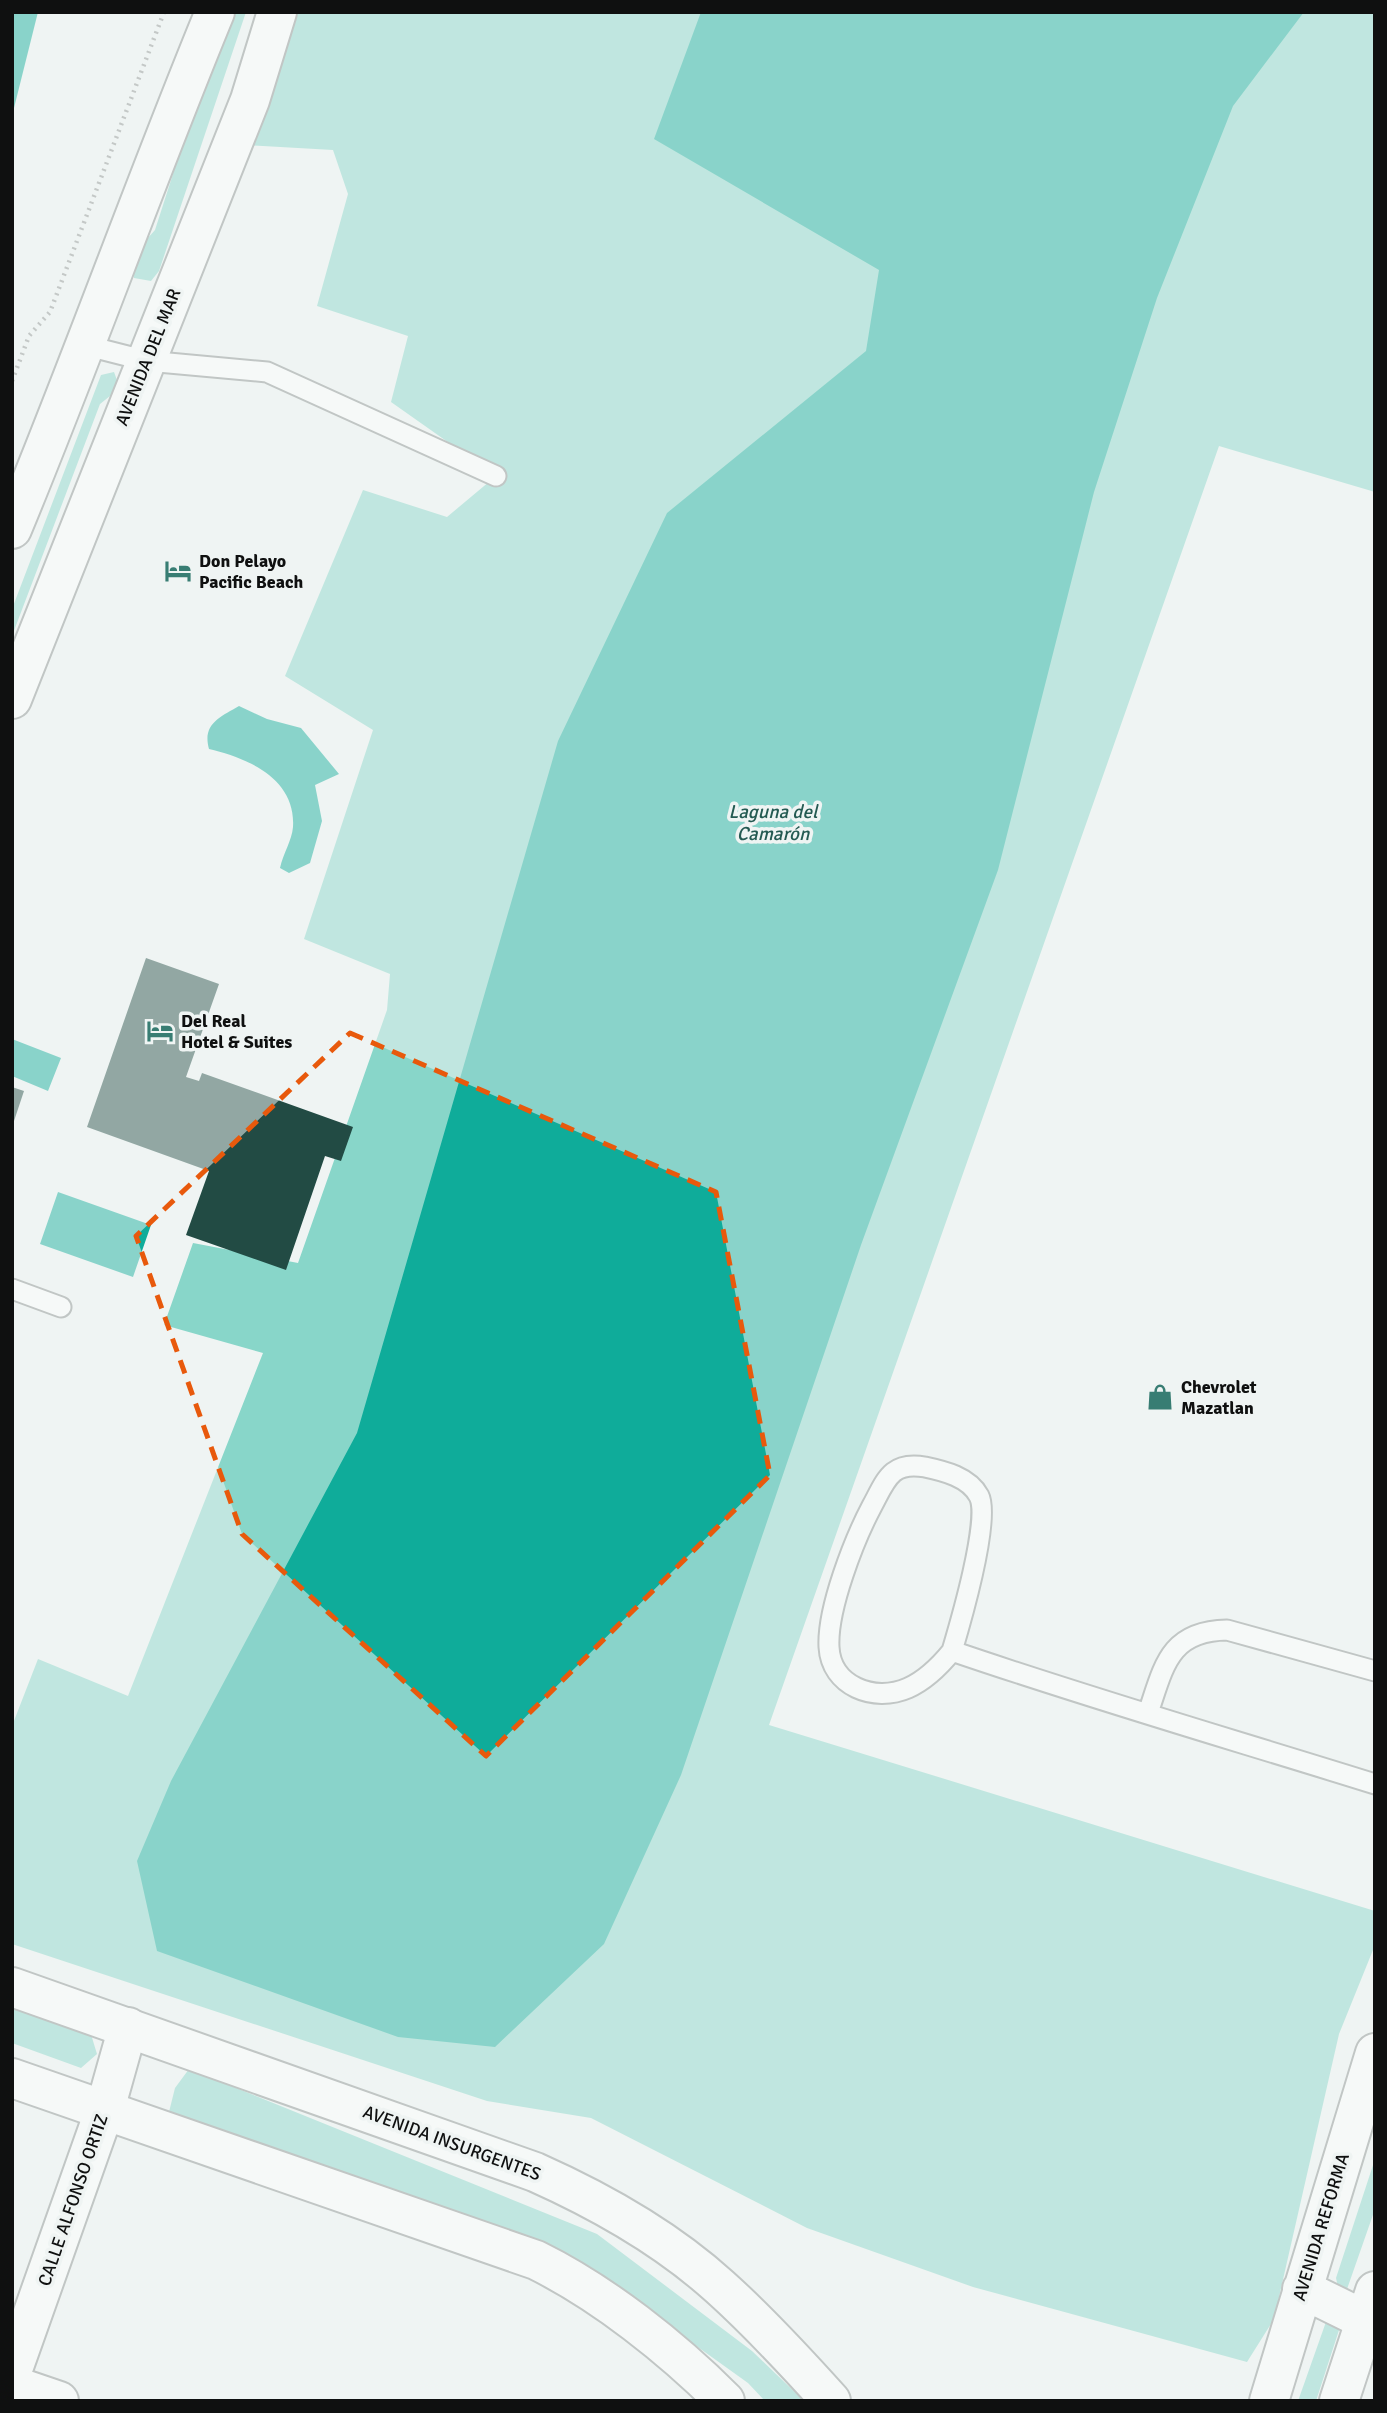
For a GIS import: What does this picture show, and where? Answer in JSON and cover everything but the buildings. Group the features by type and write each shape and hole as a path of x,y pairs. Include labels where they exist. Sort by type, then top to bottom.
{"main road":[{"path":"12,529 64,404 84,345 215,12"},
{"name":"AVENIDA DEL MAR","path":"12,699 250,100 277,12"},
{"name":"AVENIDA INSURGENTES","path":"12,1987 535,2172 589,2196 659,2241 718,2284 777,2341 831,2401"},
{"name":"CALLE ALFONSO ORTIZ","path":"12,2372 105,2109 128,2027"},
{"name":"AVENIDA REFORMA","path":"1269,2401 1375,2053"},
{"path":"12,2078 536,2260 570,2277 663,2346 725,2401"},
{"path":"1302,2288 1370,2305 1339,2401"},
{"path":"12,2385 59,2401"}],"lane":[{"path":"84,345 147,361 267,372 496,476"},
{"path":"12,1289 61,1307"},
{"path":"909,1464 956,1476 968,1482 980,1497 982,1519 966,1602 952,1651 936,1671 909,1688 889,1695 858,1689 840,1678 829,1650 829,1619 864,1520 889,1474 909,1464"},
{"path":"1147,1713 1166,1661 1182,1640 1203,1630 1227,1630 1375,1671"},
{"path":"952,1651 1093,1699 1147,1713 1375,1784"}],"path":[{"path":"12,381 29,336 50,312 164,12"}],"highlighted area":[{"path":"350,1033 716,1192 770,1475 486,1756 242,1534 136,1236"}],"shaded area":[{"path":"225,12 246,12 159,271 151,281 134,278 135,257 155,230"},
{"path":"290,12 1375,12 1375,492 1219,446 769,1725 1375,1911 1375,1945 1339,2034 1274,2319 1247,2362 973,2287 807,2228 591,2118 487,2101 12,1944 12,1726 38,1659 128,1696 263,1353 164,1325 193,1243 298,1263 387,1010 390,974 304,939 373,730 285,676 363,490 447,517 496,476 391,402 408,336 317,306 348,194 333,150 245,145"},
{"path":"114,372 118,383 115,392 100,404 12,636 12,609 101,375"},
{"path":"12,2005 90,2031 97,2054 81,2068 12,2043"},
{"path":"189,2069 597,2234 752,2351 804,2401 765,2401 748,2383 589,2269 169,2112 175,2088"},
{"path":"1375,2159 1375,2209 1346,2292 1338,2287 1336,2278"},
{"path":"1327,2319 1340,2327 1316,2401 1298,2401"}],"water":[{"path":"12,12 38,12 12,116"},
{"name":"Laguna del Camarón","path":"701,12 1304,12 1233,106 1157,298 1094,492 998,870 861,1245 681,1775 604,1944 495,2047 398,2037 157,1951 137,1861 171,1781 357,1433 558,741 667,513 866,351 879,270 654,139"},
{"path":"239,706 267,719 301,728 339,774 315,785 322,821 310,863 289,873 280,868 293,827 292,810 286,795 278,783 253,765 209,749 210,727"},
{"path":"12,1039 61,1058 48,1091 12,1076"},
{"path":"58,1192 151,1225 133,1277 40,1244"}],"place":[{"name":"Don Pelayo Pacific Beach","path":"178,571"},
{"name":"Del Real Hotel & Suites","path":"160,1031"},
{"name":"Chevrolet Mazatlan","path":"1160,1397"}]}
